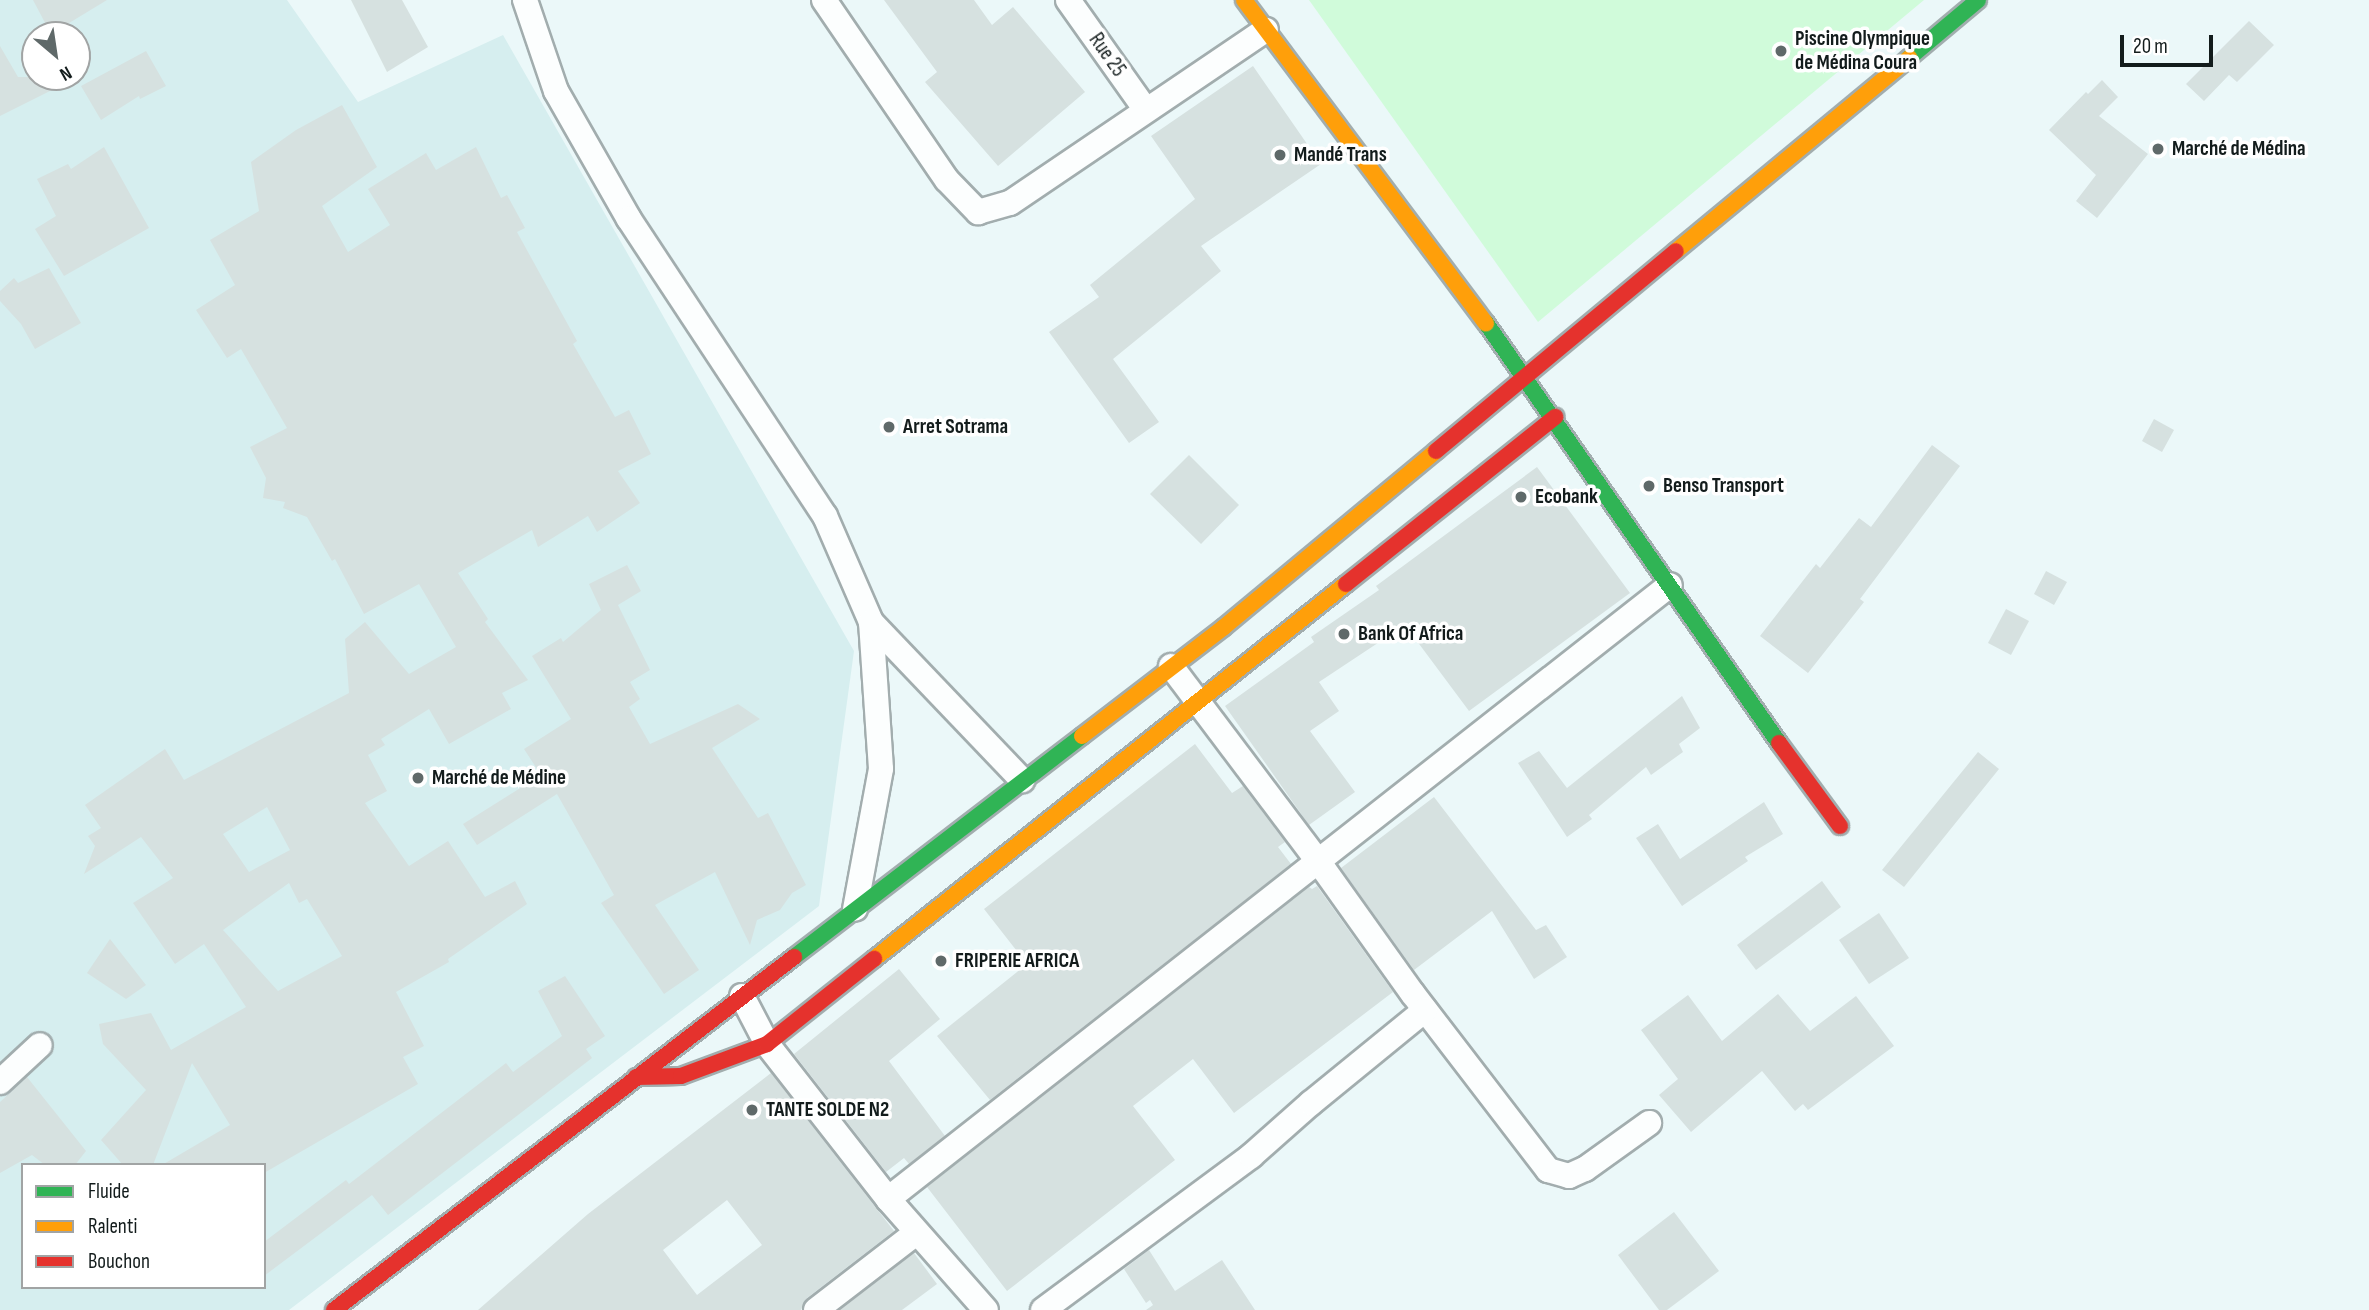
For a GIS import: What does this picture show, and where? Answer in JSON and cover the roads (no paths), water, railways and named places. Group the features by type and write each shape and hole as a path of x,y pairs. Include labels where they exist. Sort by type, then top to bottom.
{"street":[{"path":"524,0 556,91 629,219 825,516 871,622 881,769 855,909"},
{"path":"824,0 947,180 978,212 1010,203 1266,30"},
{"name":"Rue 25","path":"1068,0 1146,110"},
{"path":"1244,0 1527,377 1840,826"},
{"path":"334,1310 1021,780 1224,627 1978,0"},
{"path":"636,1077 681,1076 712,1068 767,1044 1555,417"},
{"path":"888,1199 1670,585"},
{"path":"871,622 1021,780"},
{"path":"1171,666 1318,861 1425,1010 1548,1170 1569,1176 1585,1169 1649,1123"},
{"path":"742,996 767,1044 888,1199 986,1310"},
{"path":"1043,1310 1251,1156 1425,1010"},
{"path":"0,1082 40,1045"},
{"path":"816,1310 916,1233"}],"place":[{"name":"Piscine Olympique de Médina Coura","path":"1781,51"},
{"name":"Marché de Médina","path":"2158,149"},
{"name":"Mandé Trans","path":"1280,155"},
{"name":"Arret Sotrama","path":"889,427"},
{"name":"Benso Transport","path":"1649,486"},
{"name":"Ecobank","path":"1521,497"},
{"name":"Bank Of Africa","path":"1344,634"},
{"name":"Marché de Médine","path":"418,778"},
{"name":"FRIPERIE AFRICA","path":"941,961"},
{"name":"TANTE SOLDE N2","path":"752,1110"}]}
